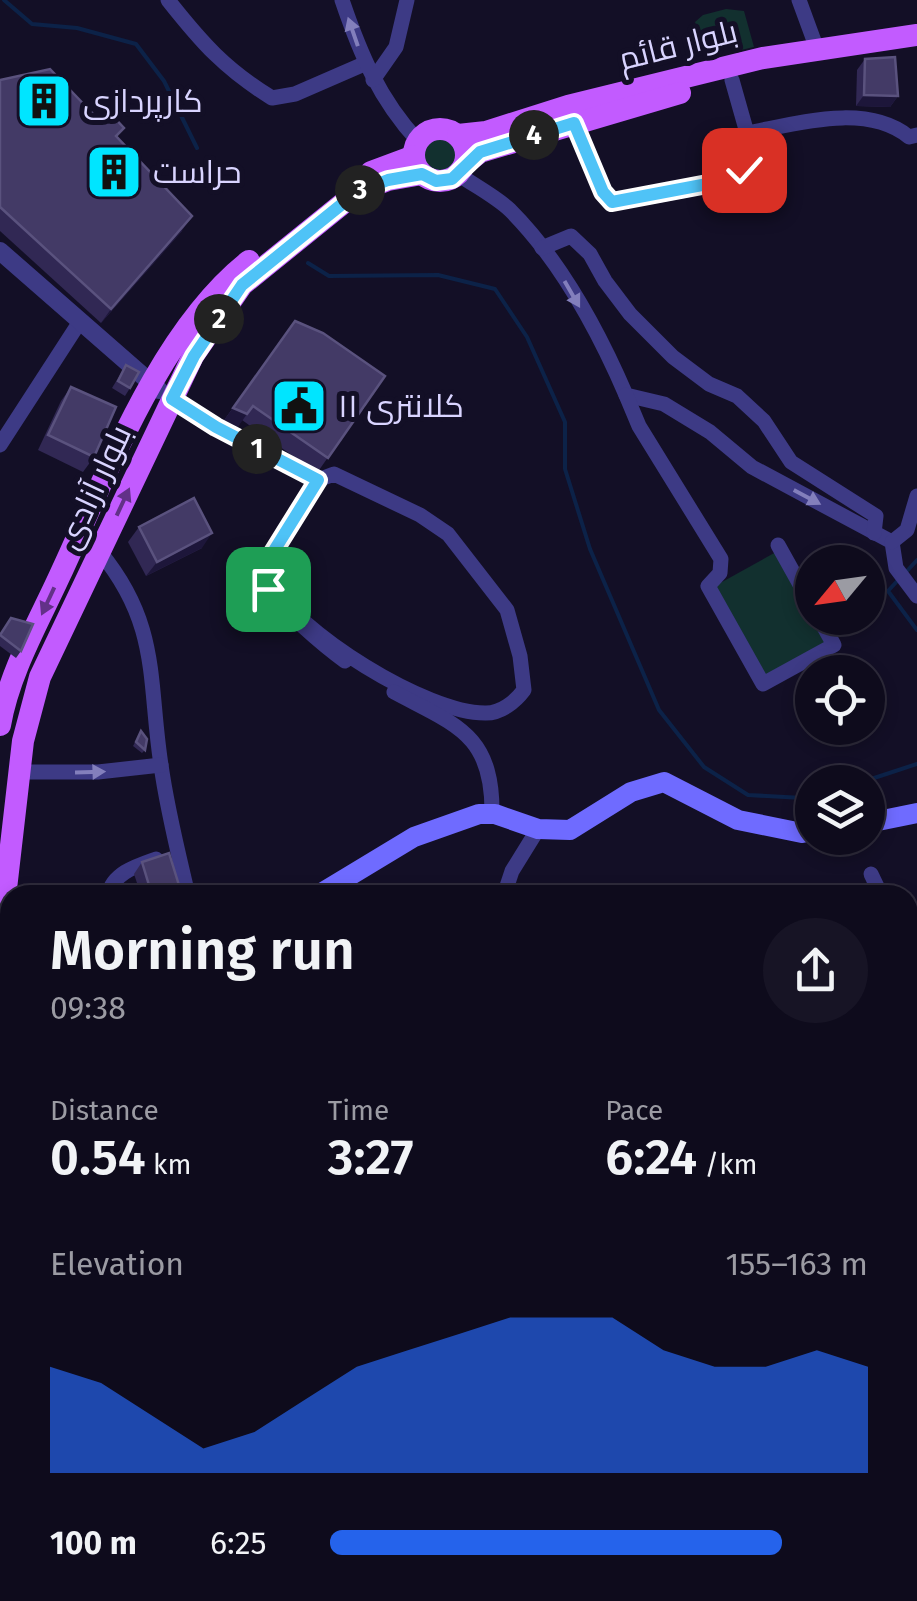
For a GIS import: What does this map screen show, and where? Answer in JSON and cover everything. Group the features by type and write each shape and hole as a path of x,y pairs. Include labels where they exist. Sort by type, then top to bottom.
{"main road":[{"name":"بلوار قائم","path":"458,135 486,132 568,106 728,66 917,35"},
{"name":"بلوار قائم","path":"462,169 480,152 811,54 917,50"},
{"path":"437,129 458,135 466,149 462,169 444,181 418,157 437,129"},
{"name":"بلوار آزادی","path":"1,716 27,648 150,384 216,291 237,279 353,186 418,157"},
{"name":"بلوار آزادی","path":"6,885 26,718 40,677 172,399 237,279"},
{"path":"1,716 26,718"},
{"path":"335,885 414,837 479,814 492,814 538,829 570,830 631,792 664,782 738,820 795,831"},
{"path":"885,820 917,813"}],"street":[{"path":"168,0 208,50 272,98 295,94 364,64"},
{"path":"342,0 364,64 418,157"},
{"path":"373,80 396,47 407,0"},
{"path":"799,0 811,54"},
{"path":"574,123 603,192 612,202 718,182 744,170 751,160 732,80"},
{"path":"747,133 810,121 875,120 913,136 917,152"},
{"path":"462,169 508,208 542,248 613,364 639,426 720,559 720,573 708,586 763,684 834,645 828,635"},
{"path":"542,248 572,236 590,254 630,314 662,346 708,384 737,396 764,421 791,462 876,516 874,532"},
{"path":"0,251 150,384 216,427 318,480"},
{"path":"0,445 79,323"},
{"path":"626,395 664,404 710,432 752,467 892,542"},
{"path":"334,474 346,478 420,514 448,534 507,610 520,656 524,690 514,702 489,714 462,710 376,675 322,635 268,584 267,562 318,480 334,474"},
{"path":"892,542 907,530 917,496"},
{"path":"892,542 896,568 917,596"},
{"path":"778,545 795,576"},
{"path":"100,552 119,575 151,654 161,765 186,885"},
{"path":"268,584 345,662"},
{"path":"361,673 434,712 476,742 488,770 492,814"},
{"path":"18,772 98,772 161,765"},
{"path":"507,885 512,870 538,829"},
{"path":"111,885 119,875 178,851"},
{"path":"870,874 876,885"}],"green space":[{"path":"726,9 744,11 754,47 741,50 738,43 692,56 687,39 699,35 695,22 703,15"},
{"path":"441,134 456,140 462,155 456,170 441,176 426,170 420,155 426,140"},
{"path":"776,552 795,586 795,635 823,635 827,643 805,655 795,655 795,661 764,678 713,587"}],"building":[{"path":"895,57 898,96 864,95 865,59"},
{"path":"50,69 99,120 108,111 124,128 116,136 192,216 111,309 0,207 0,80"},
{"name":"کلانتری ۱۱","path":"295,321 323,333 385,376 328,458 253,406 247,414 233,408"},
{"path":"126,365 139,372 130,388 118,381"},
{"path":"71,387 116,407 94,457 48,435"},
{"path":"194,498 212,533 157,562 139,527"},
{"path":"11,618 33,624 21,651 0,635"},
{"path":"141,731 147,739 145,750 136,742"},
{"path":"169,853 179,885 149,885 142,862"}],"waterway":[{"path":"4,0 32,24 77,28 136,44 164,81 197,148"},
{"path":"308,263 329,276 438,275 495,289 527,337 565,422 565,469 590,549 659,710 704,767 748,795 795,798"},
{"path":"907,571 917,560"},
{"path":"900,578 888,591 917,630"},
{"path":"885,774 917,764"}],"place":[{"name":"کارپردازی","path":"44,101"},
{"name":"حراست","path":"114,172"},
{"name":"کلانتری ۱۱","path":"299,406"}],"route":[{"path":"268,589 267,562 318,480 216,427 172,399 194,356 242,285 357,192 388,180 422,174 436,181 452,179 480,152 574,123 603,192 612,202 718,182 744,170"}]}
